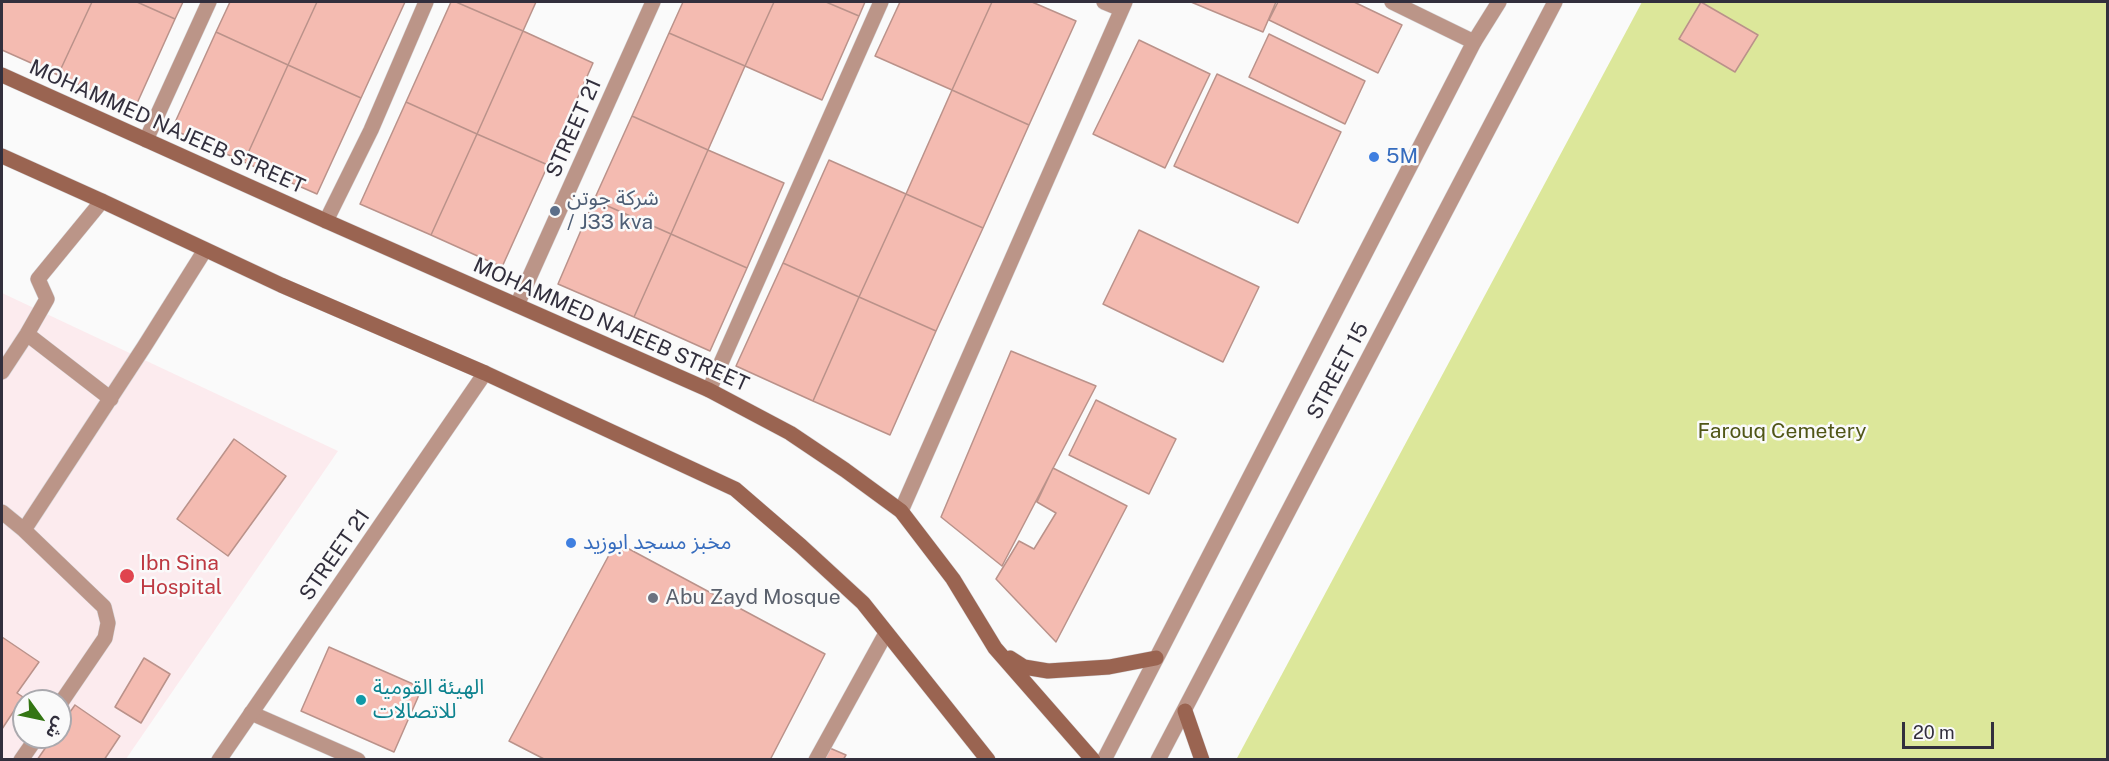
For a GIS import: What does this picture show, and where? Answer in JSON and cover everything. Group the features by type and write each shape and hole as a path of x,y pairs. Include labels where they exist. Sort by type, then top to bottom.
{"main road":[{"name":"MOHAMMED NAJEEB STREET","path":"2,75 709,390 790,433 902,511 953,579 995,648 1093,759"},
{"path":"2,156 735,489 862,603 988,759"},
{"path":"995,648 1024,667 1048,671 1109,667 1156,658"},
{"path":"1185,711 1202,759"},
{"path":"970,735 981,759"}],"street":[{"path":"146,140 208,2"},
{"path":"326,221 371,130 426,2"},
{"name":"STREET 21","path":"518,305 653,2"},
{"path":"709,390 881,2"},
{"path":"902,511 1123,5 1104,2"},
{"path":"1392,2 1474,42"},
{"name":"STREET 15","path":"1104,759 1474,42 1499,2"},
{"name":"STREET 15","path":"1158,759 1555,2"},
{"path":"2,372 47,299 38,279 102,201"},
{"path":"24,530 111,399 205,250"},
{"path":"27,334 111,399"},
{"name":"STREET 21","path":"219,759 485,374"},
{"path":"2,512 24,530 104,607 108,623 105,638 70,689"},
{"path":"816,759 886,633"},
{"path":"251,713 358,759"}],"shaded area":[{"name":"Ibn Sina Hospital","path":"2,293 338,451 126,759 2,760"}],"green space":[{"name":"Farouq Cemetery","path":"1642,2 2107,2 2107,759 1236,760"}],"building":[{"path":"2,2 92,2 58,75 2,50"},
{"path":"92,2 137,2 175,19 134,110 58,75"},
{"path":"137,2 183,2 175,19"},
{"path":"230,2 317,2 288,65 216,32"},
{"path":"317,2 405,2 361,98 288,65"},
{"path":"451,2 456,2 523,31 477,134 406,102"},
{"path":"456,2 536,2 523,31"},
{"path":"683,2 774,2 745,66 669,33"},
{"path":"774,2 826,2 859,16 822,100 745,66"},
{"path":"826,2 865,2 859,16"},
{"path":"900,2 992,2 952,90 875,56"},
{"path":"992,2 1032,2 1076,21 1029,125 952,90"},
{"path":"1191,2 1276,2 1263,32"},
{"path":"1278,2 1354,2 1402,25 1378,73 1269,20"},
{"path":"1701,2 1758,35 1735,72 1679,39"},
{"path":"523,31 593,63 548,165 477,134"},
{"path":"216,32 288,65 244,162 172,129"},
{"path":"669,33 745,66 708,150 632,116"},
{"path":"1269,34 1365,81 1345,124 1249,77"},
{"path":"1139,40 1210,74 1165,168 1093,134"},
{"path":"288,65 361,98 317,194 244,162"},
{"path":"1217,74 1341,132 1298,223 1174,166"},
{"path":"952,90 1029,125 983,228 906,194"},
{"path":"406,102 477,134 431,235 360,204"},
{"path":"632,116 708,150 671,234 594,200"},
{"path":"477,134 548,165 502,267 431,235"},
{"path":"708,150 784,183 747,268 671,234"},
{"path":"829,160 906,194 859,297 783,263"},
{"path":"906,194 983,228 936,331 859,297"},
{"path":"594,200 671,234 634,317 558,284"},
{"path":"1139,230 1259,287 1223,362 1103,304"},
{"path":"671,234 747,268 710,351 634,317"},
{"path":"783,263 859,297 813,401 736,366"},
{"path":"859,297 936,331 890,435 813,401"},
{"path":"1011,351 1096,386 1002,566 941,517"},
{"path":"1096,400 1176,439 1149,494 1069,455"},
{"path":"234,439 286,476 228,556 177,519"},
{"path":"1053,468 1127,506 1056,642 996,579 1019,541 1034,549 1056,513 1037,502"},
{"name":"Abu Zayd Mosque","path":"616,542 825,654 770,760 546,760 509,741"},
{"path":"2,637 39,662 20,689 12,689 12,714 2,729"},
{"name":"الهيئة القومية للاتصالات","path":"329,647 422,688 394,752 301,711"},
{"path":"144,658 170,674 141,723 115,707"},
{"path":"75,705 120,736 104,760 37,760 45,749 72,749 72,709"},
{"path":"825,746 846,755 843,760 819,760"}],"place":[{"name":"5M","path":"1374,157"},
{"name":"شركة جوتن / J33 kva","path":"555,211"},
{"name":"مخبز مسجد ابوزيد","path":"571,543"},
{"name":"Ibn Sina Hospital","path":"127,576"},
{"name":"Abu Zayd Mosque","path":"653,598"},
{"name":"الهيئة القومية للاتصالات","path":"361,700"}]}
